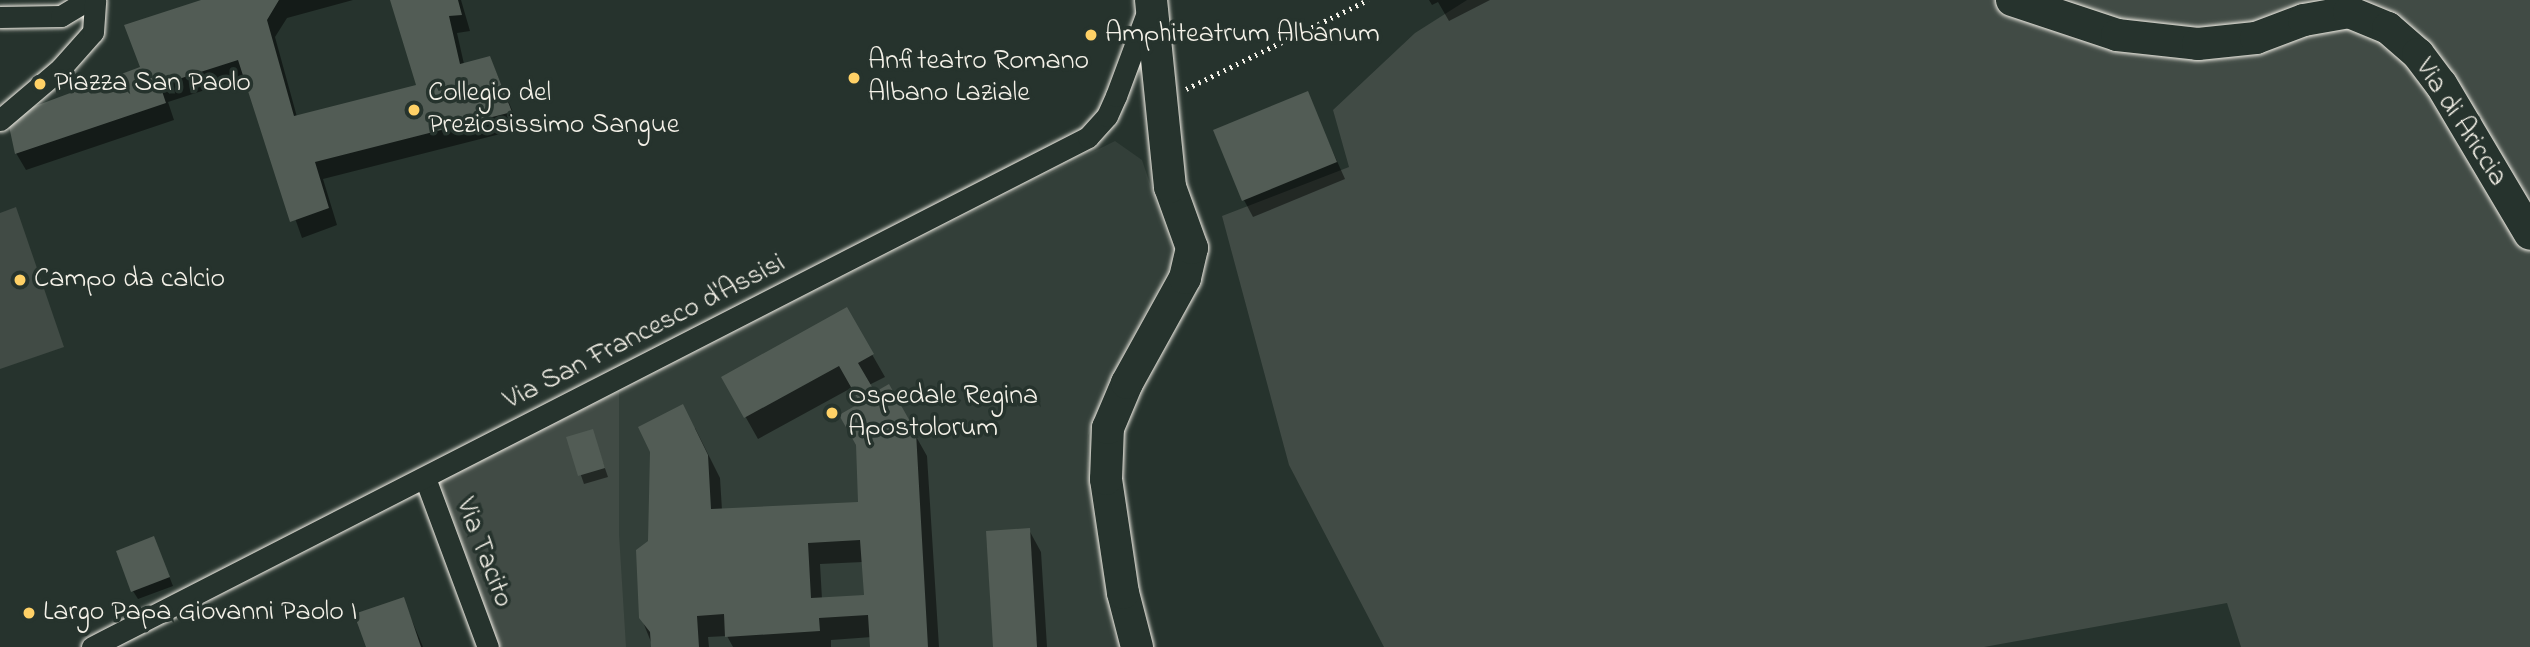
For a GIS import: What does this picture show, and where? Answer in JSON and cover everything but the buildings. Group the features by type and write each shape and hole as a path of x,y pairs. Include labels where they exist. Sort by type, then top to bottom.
{"street":[{"path":"0,18 61,16 88,0"},
{"path":"0,120 61,68 93,32 95,0"},
{"path":"1137,647 1121,580 1106,444 1113,413 1185,278 1192,253 1191,237 1170,187 1151,0"},
{"name":"Via San Francesco d'Assisi","path":"92,647 1088,136 1107,116 1151,0"},
{"name":"Via di Ariccia","path":"2012,0 2118,34 2198,44 2256,38 2304,20 2348,12 2388,28 2418,54 2441,84 2530,234"},
{"name":"Via Tacito","path":"425,478 488,647"}],"path":[{"path":"1161,101 1368,0"}],"shaded area":[{"path":"1467,0 2530,0 2530,647 2241,647 2227,603 1984,647 1384,647 1289,465 1222,216 1349,167 1333,110 1415,33"},
{"name":"Ospedale Regina Apostolorum","path":"1115,141 1142,160 1172,249 1172,263 1104,390 1088,436 1088,478 1113,632 1120,647 496,647 436,479"},
{"name":"Campo da calcio","path":"16,207 64,347 0,369 0,213"},
{"path":"619,391 619,534 626,647 499,647 440,481"}],"place":[{"name":"Amphiteatrum Albanum","path":"1091,35"},
{"name":"Anfiteatro Romano Albano Laziale","path":"854,78"},
{"name":"Piazza San Paolo","path":"40,84"},
{"name":"Collegio del Preziosissimo Sangue","path":"414,110"},
{"name":"Campo da calcio","path":"20,280"},
{"name":"Ospedale Regina Apostolorum","path":"832,413"},
{"name":"Largo Papa Giovanni Paolo I","path":"29,613"}]}
